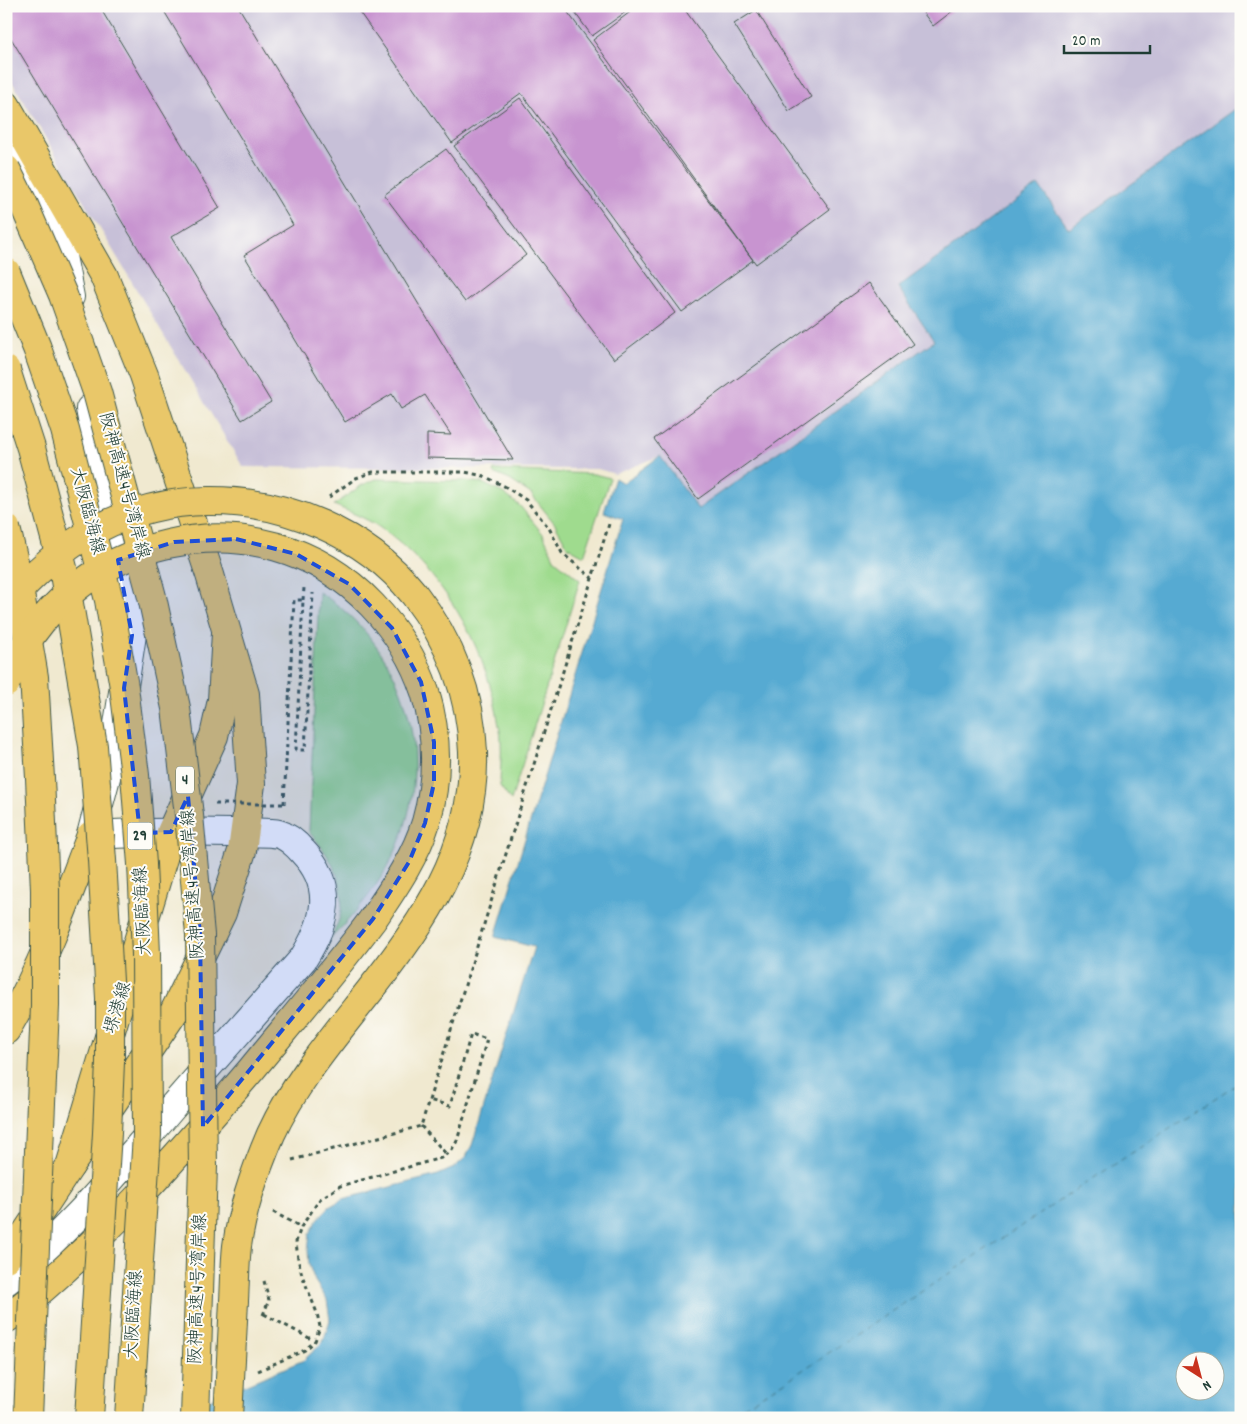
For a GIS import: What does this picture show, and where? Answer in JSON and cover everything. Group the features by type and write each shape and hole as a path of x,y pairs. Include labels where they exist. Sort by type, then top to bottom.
{"main road":[{"path":"6,105 104,276 144,375 210,575 245,694 252,784 242,851 222,913 174,1012 70,1166"},
{"name":"阪神高速4号湾岸線","path":"6,169 24,205 63,295 97,392 152,597 176,708 190,815 200,935 203,1166 195,1418"},
{"name":"大阪臨海線","path":"6,272 37,348 65,430 107,590 124,687 135,775 142,864 146,954 147,1135 129,1418"},
{"name":"大阪臨海線","path":"6,370 31,448 63,568 93,746 110,998 107,1133 89,1418"},
{"path":"6,605 28,579 53,557 80,539 117,520 173,504 205,501 238,502 271,507 302,516 333,529 361,546 387,566 410,590 430,616 447,644 459,674 468,706 474,772 470,804 462,836 450,867 426,912 397,956 332,1037 300,1082 272,1132 251,1186 237,1244 228,1418"},
{"path":"6,528 16,570 34,677 45,890 45,1015 28,1418"},
{"path":"6,683 25,644 55,606 80,583 97,572 134,553 154,547 194,539 236,539 276,547 296,554 332,572 365,597 404,645 428,702 434,742 434,783 425,823 409,862 373,919 281,1034 160,1176 91,1246 6,1319"},
{"name":"堺港線","path":"6,1258 26,1233 70,1166 171,832 214,736 222,700 226,629"},
{"path":"6,1030 29,988 62,912 92,835"},
{"path":"134,1320 135,1418"},
{"path":"85,1418 93,1339"}],"street":[{"path":"6,137 62,256 132,635 115,743 92,835 171,832 280,834 297,845 312,861 320,876 324,912 313,944 303,959 123,1166 63,1230 6,1281"}],"path":[{"path":"421,1126 609,524"},
{"path":"296,750 304,585"},
{"path":"284,804 294,600 303,600"},
{"path":"291,1358 305,1350 315,1341 320,1327 317,1312 298,1259 296,1242 301,1227 320,1200 340,1186 426,1163 447,1154 457,1141 487,1039 472,1034 450,1106 429,1100"},
{"path":"421,1126 447,1154"},
{"path":"289,1160 421,1126"},
{"path":"272,1212 301,1227"},
{"path":"259,1319 264,1314 269,1300 263,1278"},
{"path":"264,1314 315,1341"}],"highlighted area":[{"path":"236,539 296,554 349,584 392,628 421,682 434,742 434,783 425,823 409,862 373,919 203,1127 200,935 188,796 171,832 140,833 124,688 132,635 118,560 174,542"}],"shaded area":[{"path":"6,6 1241,6 1241,105 1069,229 1038,185 898,287 934,341 698,509 660,456 615,474 598,469 243,467 6,72"}],"green space":[{"path":"494,470 594,474 610,478 584,556 568,547 555,524 531,494 510,480 493,473"},
{"path":"376,479 465,481 482,483 503,493 520,506 543,534 555,560 580,580 511,801 500,786 501,737 490,687 470,634 456,609 422,564 401,544 374,524 334,505 362,485"},
{"path":"319,592 349,615 374,643 393,674 406,707 413,743 414,779 408,816 395,852 367,897 332,937 339,921 342,900 341,889 329,858 309,832"}],"water":[{"path":"1241,105 1241,1418 166,1418 304,1360 323,1342 330,1320 327,1300 315,1281 309,1265 308,1250 310,1233 319,1218 329,1207 343,1199 438,1175 454,1168 466,1157 472,1145 534,947 495,937 623,519 604,512 615,478 623,483 660,456 698,509 934,341 898,287 1038,185 1069,229"}],"building":[{"path":"6,6 99,6 220,208 171,237 271,402 242,420 6,30"},
{"path":"161,6 238,6 513,460 427,458 427,434 451,435 425,395 401,409 392,394 345,422 244,255 293,225"},
{"path":"355,6 563,6 753,260 682,312 521,93 452,143"},
{"path":"570,6 634,6 592,36"},
{"path":"638,6 682,6 830,209 756,264 593,40"},
{"path":"918,6 959,6 933,26"},
{"path":"756,10 811,97 789,111 734,24"},
{"path":"520,98 675,313 614,359 454,146"},
{"path":"446,149 526,255 465,302 384,195"},
{"path":"869,283 913,344 698,499 654,439"}],"ferry route":[{"path":"724,1418 783,1383 1241,1081"}]}
